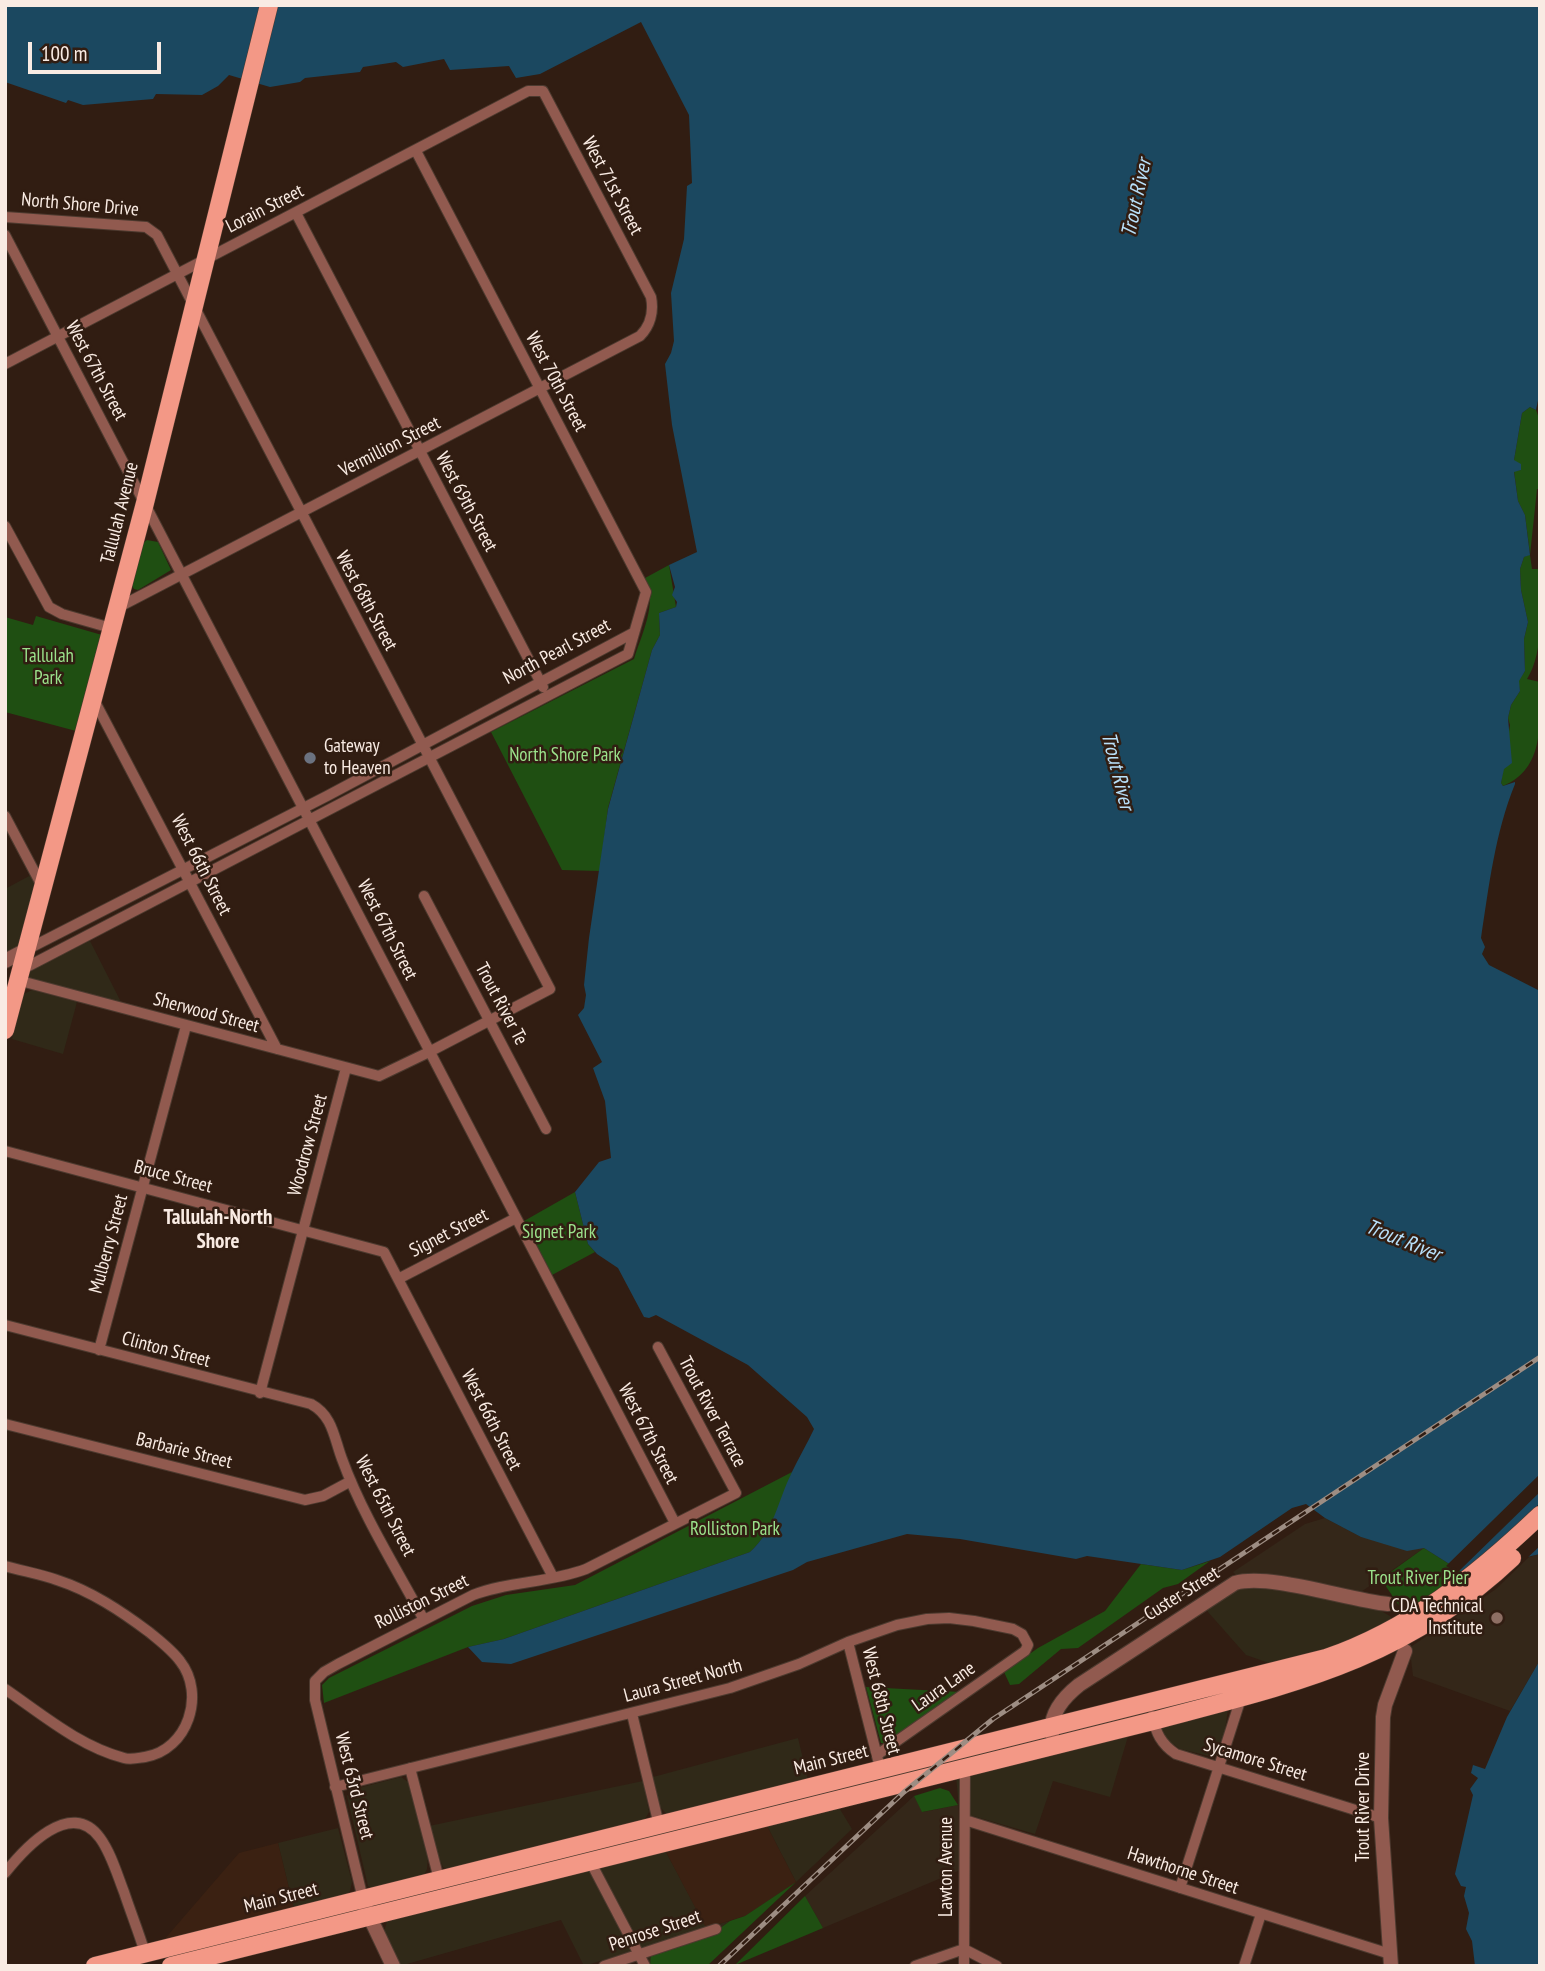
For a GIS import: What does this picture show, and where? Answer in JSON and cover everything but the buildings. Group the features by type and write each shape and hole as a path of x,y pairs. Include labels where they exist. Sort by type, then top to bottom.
{"main road":[{"name":"Tallulah Avenue","path":"5,1030 12,972 26,950 43,888 195,309 269,5"},
{"name":"Main Street","path":"95,1966 819,1785 879,1762 1051,1727 1377,1645 1491,1562 1540,1515"},
{"name":"Main Street","path":"181,1964 1153,1721 1329,1671 1377,1645 1423,1626 1463,1600 1540,1532"},
{"path":"590,1861 598,1851 655,1836 710,1812"}],"street":[{"name":"Lorain Street","path":"5,364 528,91 542,91"},
{"name":"West 71st Street","path":"542,91 651,297"},
{"name":"West 70th Street","path":"416,151 646,592 633,633"},
{"name":"West 69th Street","path":"296,213 547,696"},
{"name":"North Shore Drive","path":"5,217 145,227 152,230"},
{"name":"West 68th Street","path":"152,230 157,235 550,989 489,1020"},
{"name":"West 67th Street","path":"5,235 675,1523"},
{"name":"Vermillion Street","path":"117,608 640,336 647,329 652,315 651,297"},
{"path":"5,526 49,607 62,614 111,628"},
{"name":"North Pearl Street","path":"26,950 541,684 633,633"},
{"name":"North Pearl Street","path":"12,972 190,883 628,654 633,633"},
{"name":"West 66th Street","path":"93,697 277,1049"},
{"path":"5,816 43,888"},
{"name":"Trout River Te","path":"424,896 547,1129"},
{"name":"Sherwood Street","path":"12,972 186,1026 379,1076 429,1052"},
{"path":"429,1052 489,1020"},
{"name":"Mulberry Street","path":"99,1350 186,1026"},
{"name":"Woodrow Street","path":"260,1393 346,1068"},
{"name":"Bruce Street","path":"5,1151 384,1252 398,1279"},
{"name":"Signet Street","path":"398,1279 516,1218"},
{"name":"West 66th Street","path":"398,1279 553,1577"},
{"name":"Clinton Street","path":"5,1325 318,1408"},
{"name":"Trout River Terrace","path":"658,1347 736,1493 675,1523"},
{"name":"West 65th Street","path":"318,1408 330,1423 351,1481 424,1620"},
{"name":"Barbarie Street","path":"5,1424 305,1500 323,1496 351,1481"},
{"path":"553,1577 586,1569 675,1523"},
{"path":"5,1566 57,1580 124,1613 182,1662 190,1679 193,1702 189,1721 172,1745 150,1756 131,1759 72,1736 5,1689"},
{"name":"Rolliston Street","path":"315,1681 331,1668 490,1588 553,1577"},
{"name":"Custer Street","path":"1051,1727 1064,1697 1079,1685 1236,1583 1247,1580 1267,1581 1388,1604"},
{"name":"Laura Street North","path":"335,1787 632,1714 757,1679 897,1625 949,1618 1013,1629 1022,1634 1028,1645"},
{"name":"West 68th Street","path":"848,1642 879,1762"},
{"name":"Laura Lane","path":"879,1762 1025,1651 1028,1645"},
{"name":"Trout River Drive","path":"1391,1960 1381,1818 1383,1717 1405,1651"},
{"name":"West 63rd Street","path":"315,1681 315,1700 363,1899"},
{"path":"1181,1888 1241,1698"},
{"name":"Sycamore Street","path":"1149,1703 1153,1721 1164,1746 1176,1754 1381,1818"},
{"path":"632,1714 659,1825"},
{"path":"1051,1727 1054,1746"},
{"path":"410,1768 439,1880"},
{"name":"Lawton Avenue","path":"964,1966 965,1768"},
{"path":"819,1785 824,1803"},
{"name":"Hawthorne Street","path":"965,1820 1261,1914 1391,1960"},
{"path":"5,1873 28,1847 63,1823 78,1823 89,1827 101,1838 109,1855 145,1953"},
{"path":"590,1861 645,1966"},
{"path":"363,1899 368,1917 393,1966"},
{"path":"1244,1966 1261,1914"},
{"name":"Penrose Street","path":"604,1966 716,1929"},
{"path":"915,1966 964,1949 998,1966"}],"shaded area":[{"path":"31,875 36,884 19,945 5,953 5,889"},
{"path":"90,941 122,1004 34,981 29,977 30,970"},
{"path":"32,990 77,1002 63,1054 12,1039 24,994"},
{"name":"CDA Technical Institute","path":"1325,1518 1361,1537 1424,1548 1358,1594 1237,1576 1233,1572 1305,1524"},
{"name":"CDA Technical Institute","path":"1540,1554 1540,1660 1510,1711 1413,1676 1410,1651 1412,1646 1496,1589 1529,1557"},
{"path":"1246,1583 1374,1607 1392,1620 1352,1642 1272,1664 1246,1655 1208,1612 1207,1608"},
{"path":"1228,1709 1218,1754 1213,1757 1180,1749 1170,1742 1157,1726"},
{"path":"1129,1733 1110,1797 1053,1781 1035,1834 973,1816 960,1820 956,1776"},
{"path":"798,1738 808,1780 667,1814 660,1807 653,1777"},
{"path":"401,1777 408,1782 428,1856 427,1869 424,1875 373,1889 368,1886 347,1796 351,1790"},
{"path":"643,1781 649,1812 644,1821 448,1870 443,1867 429,1826"},
{"path":"914,1796 923,1812 958,1805 960,1870 823,1928 805,1896"},
{"path":"838,1806 852,1829 796,1882 766,1824"},
{"path":"766,1824 796,1882 745,1916 706,1928 665,1850"},
{"path":"338,1828 352,1882 350,1891 347,1895 294,1909 278,1843"},
{"path":"278,1843 294,1909 163,1941 239,1853"},
{"path":"665,1850 706,1927 730,1921 712,1934 649,1963 632,1951 584,1966 561,1920 400,1966 384,1932 387,1921"}],"green space":[{"path":"1530,407 1536,410 1540,421 1540,489 1537,489 1530,555 1532,569 1540,569 1541,611 1537,655 1527,679 1540,682 1539,728 1533,756 1526,768 1517,778 1503,786 1501,783 1510,725 1508,718 1511,705 1520,691 1518,681 1525,671 1524,639 1528,622 1521,590 1520,569 1524,557 1530,554 1525,515 1518,501 1514,471 1521,470 1514,460 1522,413"},
{"path":"147,540 158,542 171,570 138,590 131,584 142,544"},
{"name":"North Shore Park","path":"669,565 676,607 659,613 660,635 652,650 608,808 600,871 562,870 491,732 634,659 649,608 649,588 645,578"},
{"name":"Tallulah Park","path":"36,616 102,635 76,731 5,712 5,617 33,625"},
{"name":"Signet Park","path":"575,1192 588,1244 595,1252 552,1275 524,1221"},
{"name":"Rolliston Park","path":"792,1472 765,1535 750,1552 504,1639 468,1647 324,1703 322,1685 329,1678 472,1606 506,1595 575,1585"},
{"name":"Trout River Pier","path":"1424,1548 1462,1572 1404,1613 1381,1579"},
{"path":"1210,1561 1178,1584 1163,1588 1078,1648 1061,1649 1019,1684 1010,1685 1004,1672 1038,1648 1105,1611 1141,1564 1182,1570"},
{"path":"866,1687 960,1692 890,1743 881,1743"},
{"path":"940,1788 949,1791 958,1805 922,1812 914,1796"},
{"path":"796,1882 707,1966 650,1966 651,1955 712,1934"},
{"path":"805,1896 823,1928 735,1965"}],"water":[{"name":"Trout River","path":"5,5 1540,5 1540,391 1536,410 1530,407 1522,413 1514,460 1521,464 1521,470 1514,472 1518,501 1525,515 1530,555 1524,557 1520,569 1521,590 1528,622 1524,639 1525,671 1519,681 1520,691 1511,705 1508,718 1512,763 1504,769 1501,783 1503,786 1515,784 1498,841 1481,938 1485,947 1482,954 1489,965 1540,991 1540,1554 1462,1572 1424,1548 1407,1551 1361,1537 1325,1518 1306,1504 1292,1508 1220,1557 1182,1570 1087,1556 1076,1559 960,1539 907,1534 807,1562 793,1570 511,1664 482,1662 468,1647 504,1639 750,1552 770,1525 791,1474 814,1429 807,1417 748,1365 656,1315 644,1317 618,1268 597,1254 588,1244 575,1192 599,1162 611,1158 605,1101 593,1068 602,1062 578,1015 584,1008 586,995 584,985 589,938 608,809 652,650 660,635 659,613 676,607 677,602 672,595 675,587 669,565 697,552 672,425 665,364 674,341 671,293 684,239 687,186 692,183 689,115 641,22 540,74 516,78 509,66 450,70 444,59 403,67 396,62 363,67 360,72 305,78 300,82 270,87 229,75 218,86 202,95 156,94 153,99 83,105 68,100 66,103 5,82"},
{"path":"1540,1660 1540,1966 1475,1966 1472,1941 1466,1929 1469,1913 1464,1896 1466,1887 1461,1886 1455,1874 1473,1795 1470,1789 1478,1778 1471,1773 1473,1765 1485,1769 1507,1717"}],"pier":[{"path":"1540,1474 1540,1492 1457,1573 1446,1566"},
{"path":"1540,1503 1540,1546 1523,1562 1463,1576"}],"railway":[{"path":"719,1966 904,1792 993,1719 1540,1357"}],"place":[{"name":"Gateway to Heaven","path":"310,758"},
{"name":"CDA Technical Institute","path":"1497,1618"}],"district":[{"name":"Tallulah-North Shore","path":"218,1230"}]}
